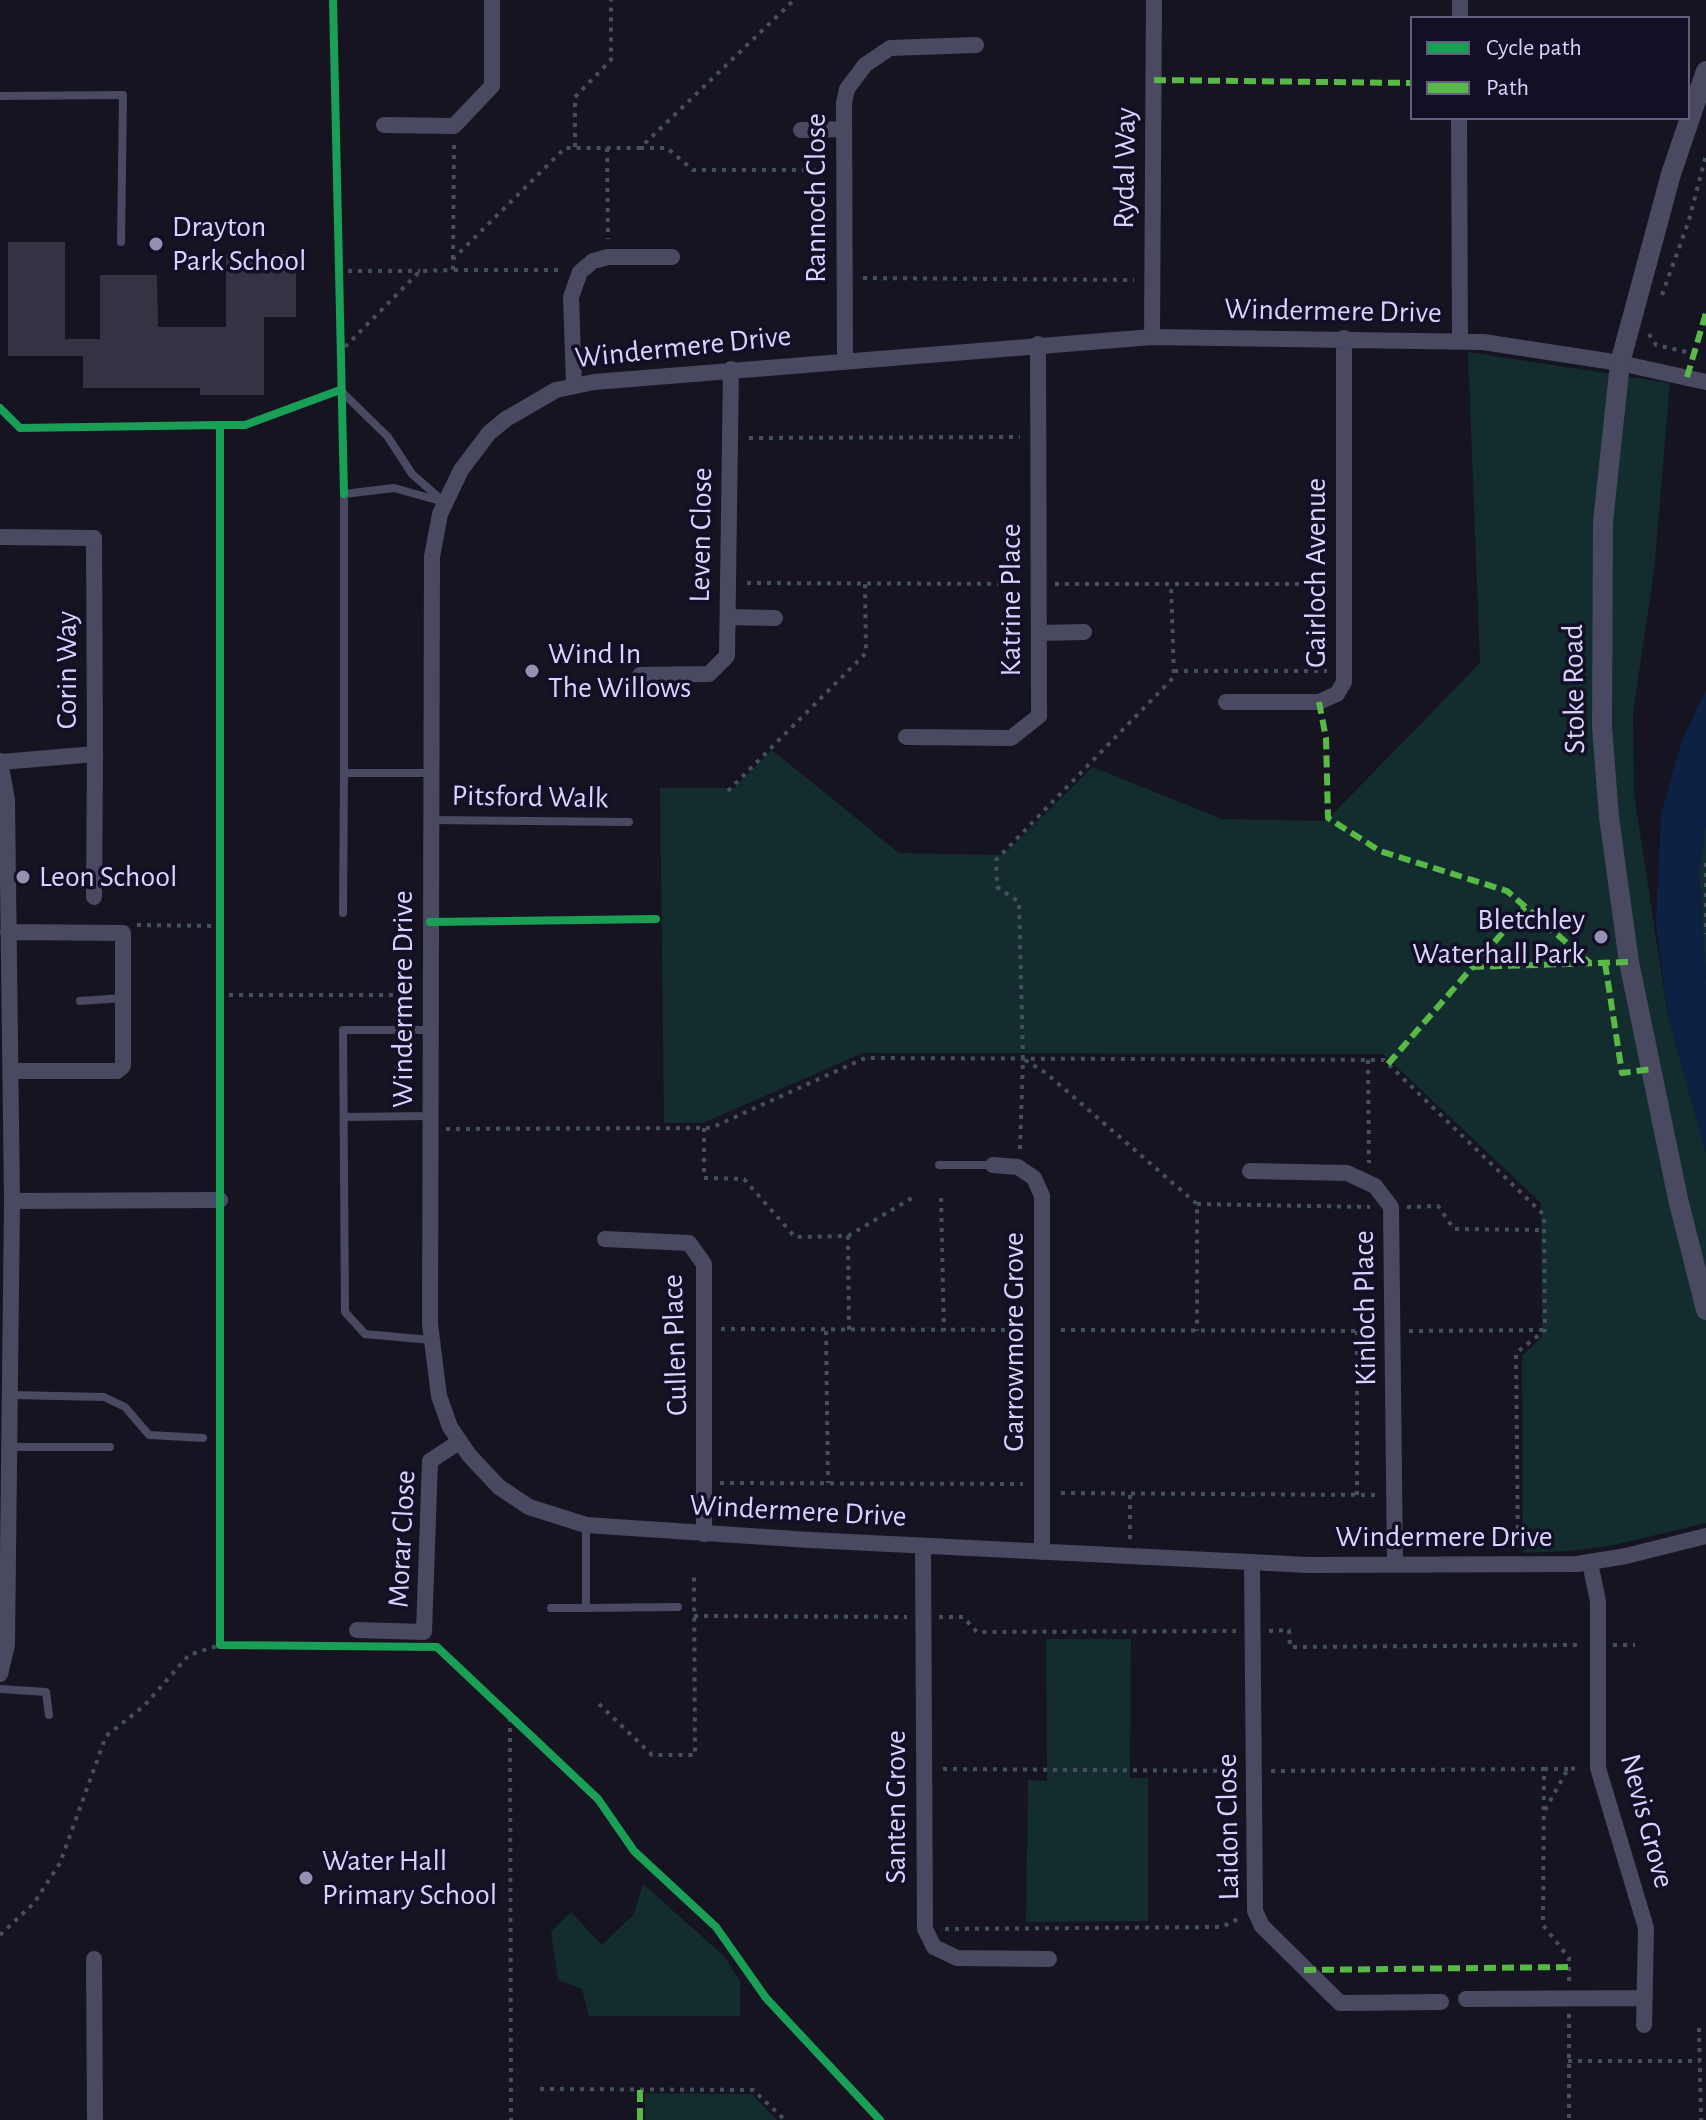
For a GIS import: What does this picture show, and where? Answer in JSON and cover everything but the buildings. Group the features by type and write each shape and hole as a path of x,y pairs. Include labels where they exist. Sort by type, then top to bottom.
{"street":[{"path":"384,125 454,126 492,86 492,0"},
{"name":"Rydal Way","path":"1152,337 1154,0"},
{"name":"Rannoch Close","path":"845,360 844,129 847,89 865,65 881,52 904,45 976,45"},
{"name":"Stoke Road","path":"1690,118 1706,71"},
{"path":"1459,120 1460,341"},
{"name":"Stoke Road","path":"1689,120 1671,174 1620,363 1603,522 1602,727 1609,817 1631,973 1681,1211 1706,1310"},
{"path":"801,130 844,129"},
{"path":"574,385 571,297 578,276 593,261 608,257 672,257"},
{"name":"Windermere Drive","path":"1706,382 1620,363 1460,341 1152,337 731,369 574,385 532,401 489,433 461,470 444,502 435,535 431,578 430,773 431,1340 439,1396 459,1442 487,1476 517,1500 553,1517 586,1525 1252,1564 1590,1563 1706,1536"},
{"name":"Gairloch Avenue","path":"1226,702 1319,702 1337,694 1346,671 1344,338"},
{"name":"Katrine Place","path":"906,737 1011,738 1039,716 1038,344"},
{"name":"Leven Close","path":"640,675 709,674 727,656 731,369"},
{"name":"Corin Way","path":"0,537 94,538 95,754 0,762"},
{"path":"728,617 775,618"},
{"path":"1039,633 1084,632"},
{"path":"94,897 95,754"},
{"path":"0,762 6,786 11,1071 6,1171 12,1201 7,1645 0,1674"},
{"path":"8,932 123,933 123,1066 117,1071 11,1071"},
{"path":"993,1165 1018,1167"},
{"name":"Garrowmore Grove","path":"1018,1167 1034,1178 1042,1196 1042,1552"},
{"path":"1250,1171 1342,1172 1369,1182"},
{"name":"Kinloch Place","path":"1369,1182 1391,1207 1395,1565"},
{"path":"12,1201 220,1200"},
{"name":"Cullen Place","path":"605,1239 689,1243 704,1264 704,1534"},
{"name":"Morar Close","path":"357,1630 424,1632 430,1461 459,1442"},
{"name":"Santen Grove","path":"923,1547 925,1929"},
{"name":"Nevis Grove","path":"1590,1563 1598,1601 1598,1768 1646,1928 1644,2025"},
{"name":"Laidon Close","path":"1252,1564 1255,1911 1262,1926 1340,2003 1441,2002"},
{"path":"925,1929 934,1947 957,1958 1049,1959"},
{"path":"94,1959 95,2120"},
{"path":"1466,1999 1569,2001 1645,1998"}],"lane":[{"path":"0,96 123,95 121,242"},
{"path":"340,390 388,437 412,474 444,502"},
{"path":"343,913 344,494 394,488 444,502"},
{"path":"344,773 430,773"},
{"name":"Pitsford Walk","path":"430,820 629,822"},
{"path":"80,1001 123,998"},
{"path":"430,1030 343,1030 347,1316 365,1334 431,1340"},
{"path":"344,1117 431,1122"},
{"path":"939,1165 993,1165"},
{"path":"9,1395 104,1397 125,1407 149,1435 203,1438"},
{"path":"9,1447 110,1447"},
{"path":"586,1525 586,1608"},
{"path":"551,1608 678,1607"},
{"path":"0,1689 46,1692 49,1715"}],"path":[{"path":"575,147 575,97 611,60 611,0"},
{"path":"640,148 794,0"},
{"path":"453,270 454,126"},
{"path":"453,259 565,148 667,148 693,170 844,170"},
{"path":"607,148 608,257"},
{"path":"1660,299 1689,220 1706,155"},
{"path":"338,255 338,285"},
{"path":"338,271 567,270 578,276"},
{"path":"338,354 420,271"},
{"path":"844,278 1152,280"},
{"path":"1650,326 1649,337 1656,345 1695,354"},
{"path":"338,340 340,390"},
{"path":"730,438 1039,437"},
{"path":"728,791 866,653 865,584"},
{"path":"1018,1167 1023,1059 1019,902 997,887 996,860 1174,677 1171,584"},
{"path":"1174,671 1346,671"},
{"path":"1706,863 1706,934"},
{"path":"219,910 219,939"},
{"path":"219,981 219,1011"},
{"path":"219,995 408,995"},
{"path":"431,1122 711,1128 865,1058 1384,1060 1544,1215 1545,1330"},
{"path":"1023,1059 1046,1073 1197,1204 1197,1331"},
{"path":"1368,1059 1369,1182"},
{"path":"704,1128 704,1178 744,1179 795,1237 848,1236 912,1198"},
{"path":"941,1198 944,1331"},
{"path":"848,1236 849,1331"},
{"path":"706,1329 1545,1330"},
{"path":"1518,1564 1516,1353 1545,1330"},
{"path":"826,1331 828,1483"},
{"path":"1357,1331 1357,1495"},
{"path":"706,1483 828,1483 1130,1494 1395,1495"},
{"path":"1130,1494 1130,1557"},
{"path":"599,1704 652,1755 695,1755 694,1573"},
{"path":"694,1616 963,1617 977,1632 1289,1630 1290,1647 1635,1645"},
{"path":"219,1631 220,1645"},
{"path":"0,1935 34,1903 60,1863 106,1736 144,1706 189,1655 220,1645 233,1645"},
{"path":"499,1708 521,1728"},
{"path":"510,1718 511,2120"},
{"path":"923,1769 1256,1771 1598,1768"},
{"path":"1544,1769 1543,1925 1569,1958 1569,2120"},
{"path":"1544,1812 1568,1769"},
{"path":"925,1929 1222,1927 1255,1911"},
{"path":"1699,2028 1701,2120"},
{"path":"1568,2061 1700,2061"},
{"path":"540,2089 753,2090 785,2120"}],"green space":[{"path":"1468,352 1670,383 1654,571 1633,713 1634,794 1668,1016 1706,1153 1706,1523 1610,1546 1567,1551 1523,1553 1522,1356 1542,1337 1541,1203 1383,1054 863,1053 703,1123 664,1123 660,788 734,788 772,750 899,853 1003,855 1093,767 1222,819 1326,821 1480,663"},
{"path":"1706,823 1706,980 1699,872"},
{"path":"1046,1639 1131,1639 1130,1778 1148,1778 1148,1921 1026,1922 1028,1780 1047,1781"},
{"path":"643,1884 724,1956 740,1981 740,2016 589,2016 582,1989 558,1980 551,1932 571,1912 602,1945 634,1914"},
{"path":"645,2093 752,2094 777,2120 645,2120"}],"water":[{"path":"1706,690 1706,823 1699,872 1706,980 1706,1153 1668,1016 1656,923 1661,815 1682,740"}],"marked path":[{"path":"1154,80 1410,83"},
{"path":"1687,377 1706,313"},
{"path":"1319,702 1326,738 1328,818 1380,851 1507,891 1590,963"},
{"path":"1388,1064 1525,907"},
{"path":"1472,967 1629,962"},
{"path":"1605,963 1622,1073 1652,1069"},
{"path":"1304,1970 1569,1967"},
{"path":"640,2090 640,2120"}],"cycle path":[{"path":"333,0 344,494"},
{"path":"340,390 245,425 220,425 220,1645 437,1647 598,1799 634,1851 716,1927 766,1998 880,2120"},
{"path":"0,408 20,428 220,425"},
{"path":"430,922 656,919"}],"place":[{"name":"Drayton Park School","path":"156,244"},
{"name":"Wind In The Willows","path":"532,671"},
{"name":"Leon School","path":"23,877"},
{"name":"Bletchley Waterhall Park","path":"1601,937"},
{"name":"Water Hall Primary School","path":"306,1878"}]}
